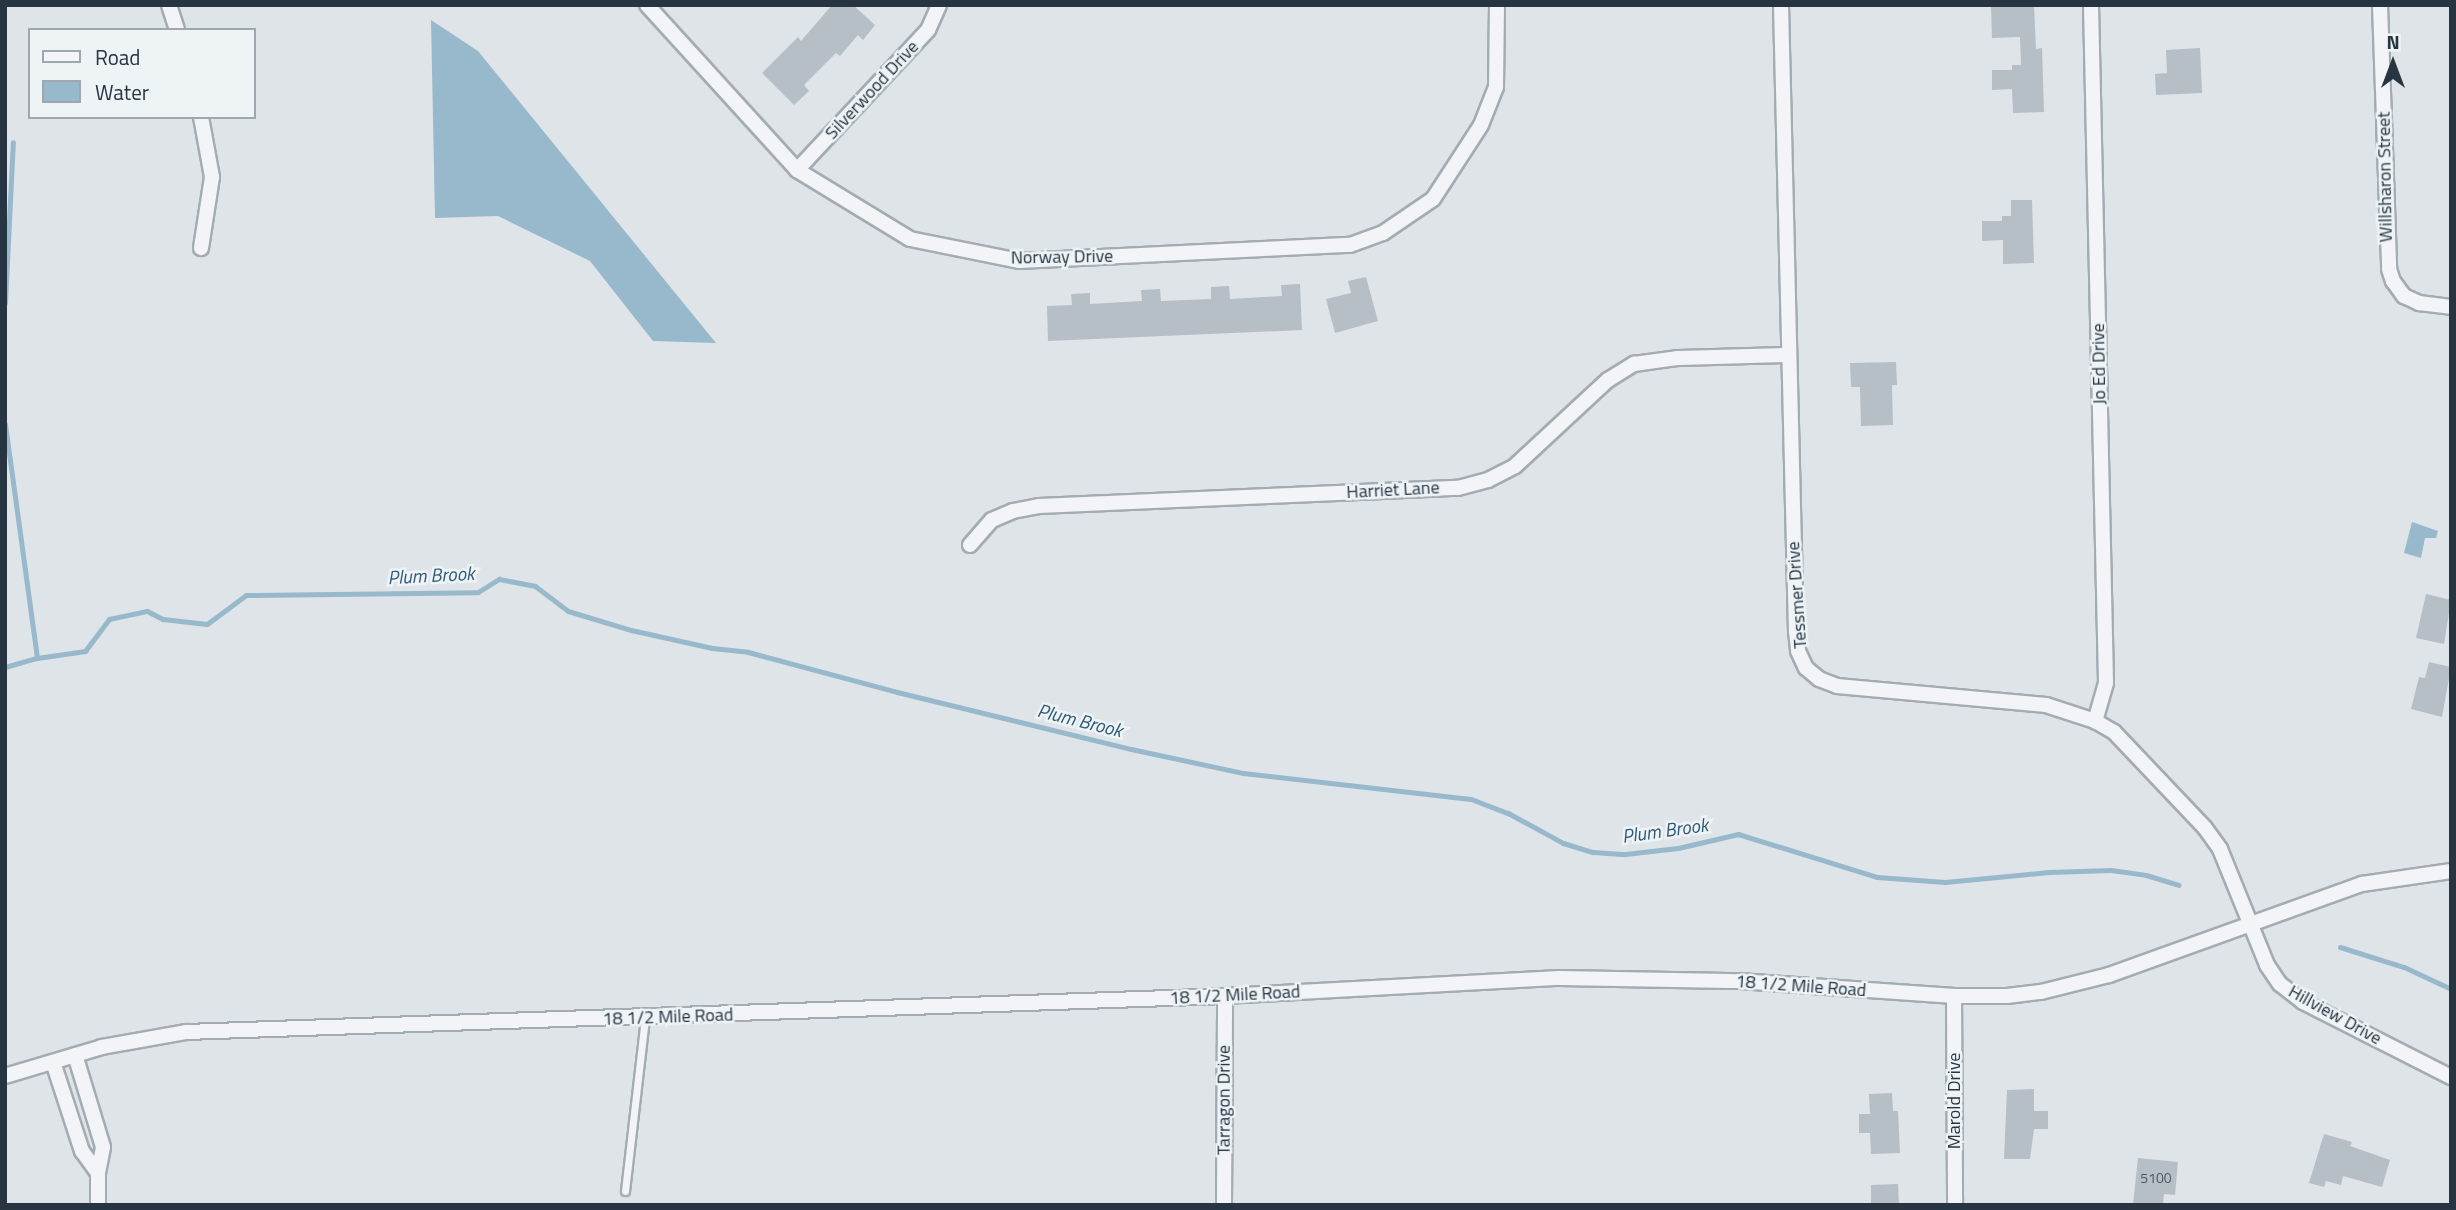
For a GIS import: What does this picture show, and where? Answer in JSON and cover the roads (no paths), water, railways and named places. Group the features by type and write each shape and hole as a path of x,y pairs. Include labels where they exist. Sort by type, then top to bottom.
{"street":[{"path":"169,5 176,28"},
{"name":"Norway Drive","path":"647,5 797,170 910,239 1018,261 1350,246 1383,233 1433,199 1457,166 1481,125 1496,87 1497,5"},
{"name":"Silverwood Drive","path":"797,170 928,30 939,5"},
{"name":"Tessmer Drive","path":"1781,5 1787,355 1796,631 1798,651 1806,668 1819,679 1837,687 2026,702 2095,721 2113,732 2204,828 2229,865 2251,922"},
{"name":"Jo Ed Drive","path":"2091,5 2106,683 2095,721"},
{"name":"Willsharon Street","path":"2381,5 2389,269 2393,281 2404,296 2419,303 2451,307"},
{"path":"201,119 212,177 201,248"},
{"name":"Harriet Lane","path":"970,545 992,520 1013,511 1039,506 1458,488 1488,480 1515,466 1608,380 1634,364 1677,358 1787,355"},
{"name":"18 1/2 Mile Road","path":"5,1076 145,1037 186,1032 1225,996 1560,978 1739,981 1954,996 2007,996 2075,985 2362,884 2451,871"},
{"name":"Hillview Drive","path":"2251,922 2272,974 2288,992 2451,1077"},
{"name":"Tarragon Drive","path":"1224,1205 1225,996"},
{"name":"Marold Drive","path":"1954,996 1955,1205"},
{"path":"75,1055 103,1147 98,1173 98,1205"},
{"path":"53,1062 82,1151 98,1173"}],"lane":[{"path":"625,1191 645,1018"}],"water":[{"path":"431,20 478,51 716,343 653,341 590,261 498,216 435,218"},
{"path":"2412,522 2438,531 2436,538 2425,538 2421,558 2404,553"}],"waterway":[{"path":"5,303 13,142"},
{"path":"5,424 37,658"},
{"name":"Plum Brook","path":"5,667 37,658 85,651 109,619 147,611 163,619 207,624 246,595 478,592 499,579 535,586 568,611 631,630 712,648 748,652 897,692 1131,749 1243,773 1471,799 1508,813 1563,843 1593,852 1625,854 1678,848 1738,834 1877,877 1945,882 2049,872 2111,870 2146,875 2178,885"},
{"name":"Plum Brook","path":"2340,947 2404,967 2451,989"}]}
